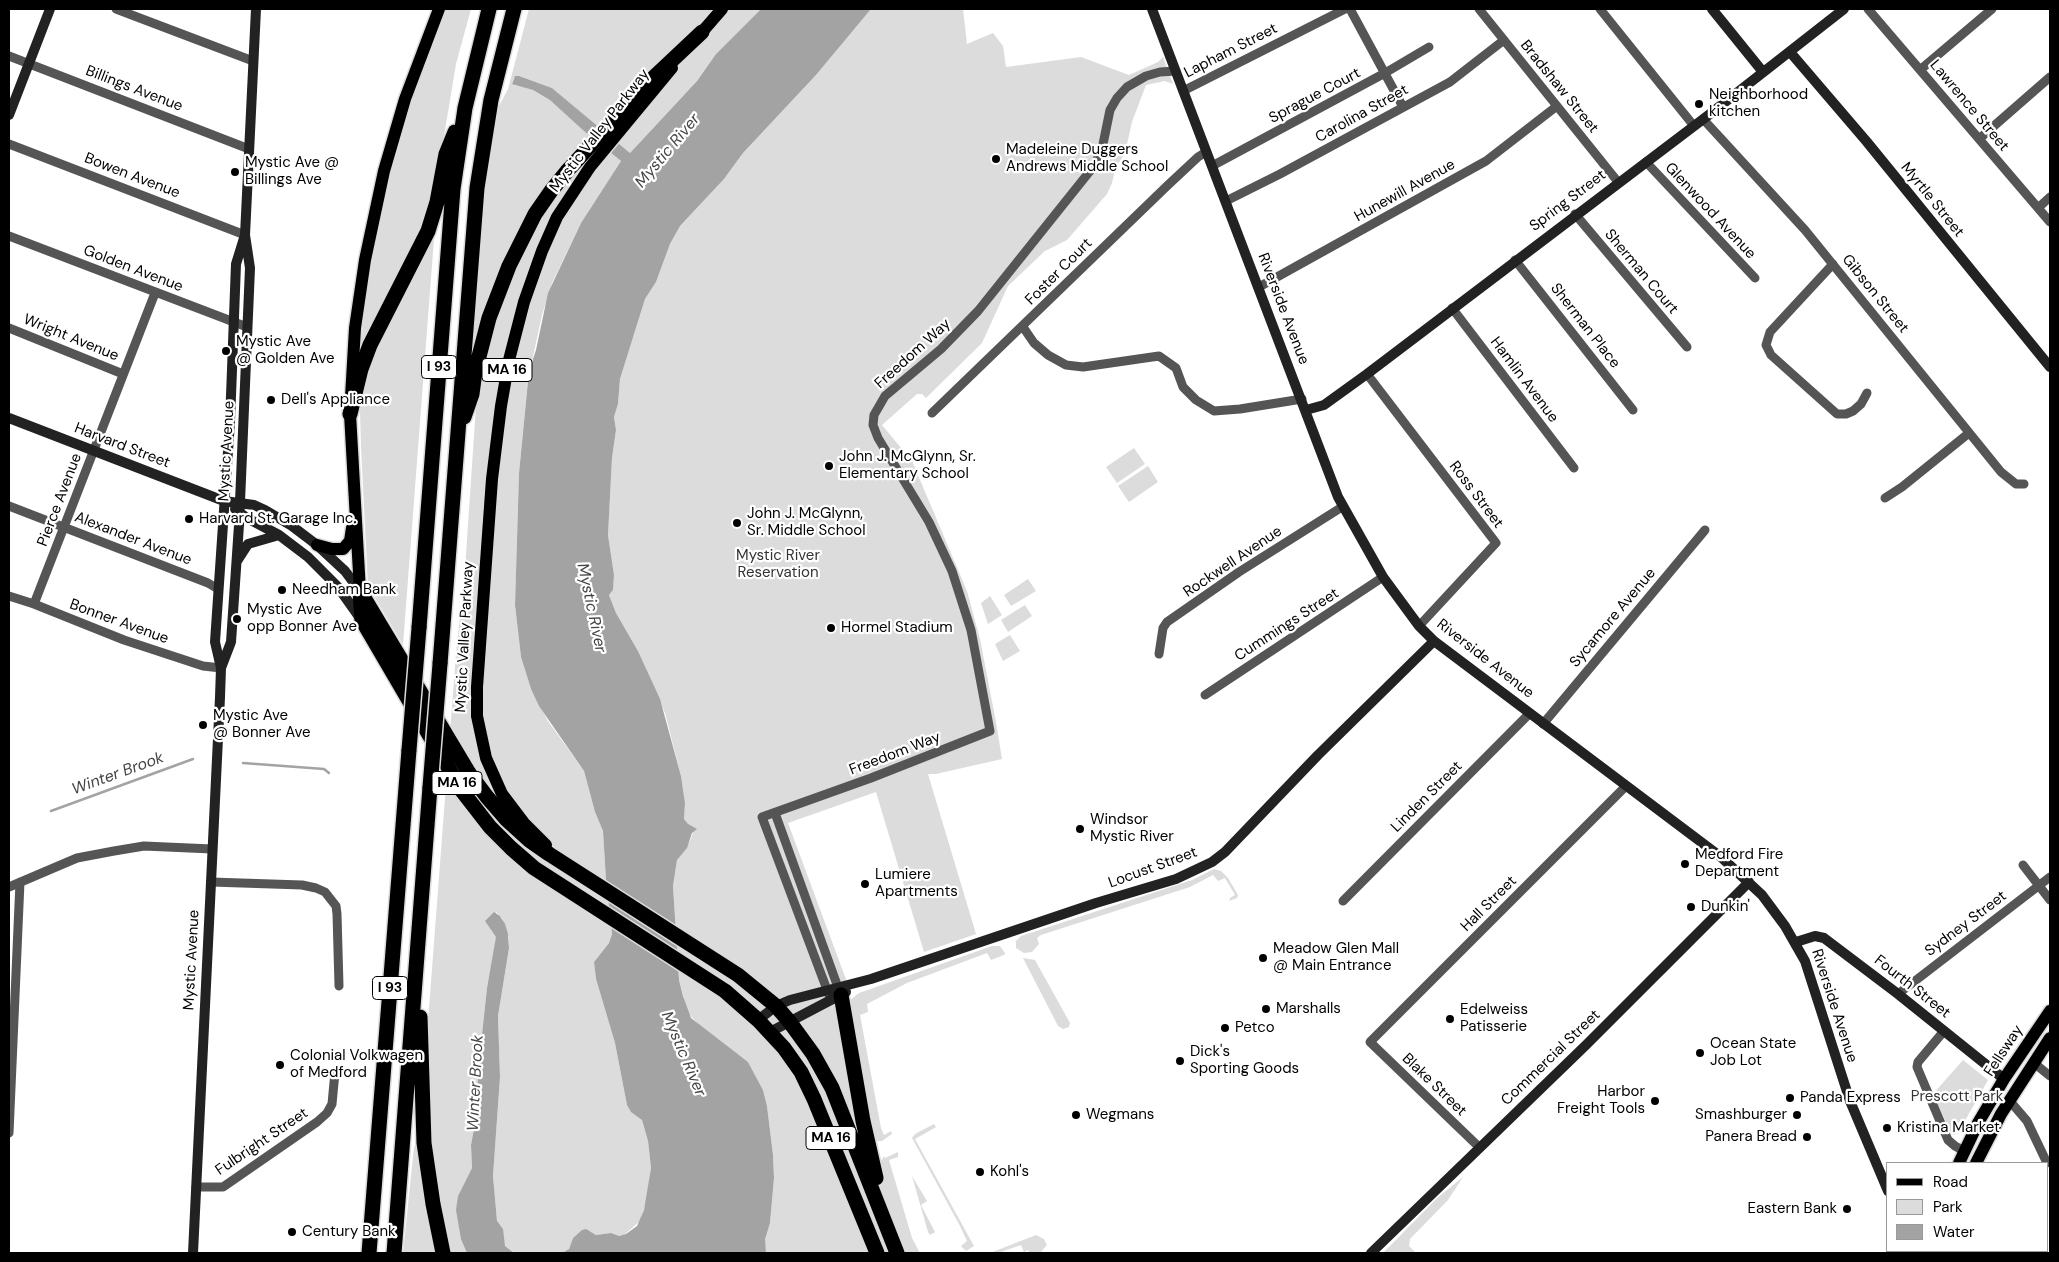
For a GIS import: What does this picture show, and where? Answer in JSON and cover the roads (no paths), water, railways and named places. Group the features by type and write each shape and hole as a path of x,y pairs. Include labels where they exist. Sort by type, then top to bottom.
{"highway":[{"name":"I 93","path":"369,1253 450,220 465,108 489,9"},
{"name":"I 93","path":"394,1253 474,227 481,159 497,71 514,9"},
{"path":"457,437 472,394 475,372 489,318 509,266 535,214 550,191 568,170 651,80 702,32"},
{"path":"350,414 367,352 428,231 438,196 446,154 465,108"},
{"path":"360,591 462,761 486,797 529,840 593,880"},
{"name":"MA 16","path":"360,591 362,620 447,765 480,815 522,858 703,976 732,997 770,1032 792,1060 808,1086 877,1253"},
{"name":"Mystic Valley Parkway","path":"593,880 738,975 776,1006 789,1021 813,1054 832,1088 897,1253"},
{"path":"416,975 422,1042 424,1143 443,1253"},
{"path":"834,993 889,1233"},
{"path":"363,1253 372,1225"}],"main road":[{"path":"9,115 50,9"},
{"name":"Mystic Avenue","path":"221,668 231,642 239,508 250,268 245,235 256,9"},
{"name":"MA 16","path":"360,591 350,414 355,328 365,260 377,201 405,99 439,9"},
{"name":"Mystic Valley Parkway","path":"593,880 548,847 513,810 493,776 479,731 476,708 477,687 498,420 509,360 524,302 542,251 557,217 590,167 722,9"},
{"name":"Riverside Avenue","path":"1152,9 1342,507 1384,577 1419,626 1434,641 1721,857 1749,882 1774,911 1796,942 1811,975 1852,1109 1886,1186"},
{"path":"1712,9 1763,72"},
{"name":"Spring Street","path":"1306,410 1324,405 1367,374 1575,214 1694,126 1844,9"},
{"name":"Myrtle Street","path":"1790,52 1867,142 2050,367"},
{"name":"Mystic Avenue","path":"193,1253 221,668 214,642 230,422 236,264 245,235"},
{"name":"Harvard Street","path":"9,418 239,508"},
{"path":"317,545 338,550 343,549 348,544 352,534 355,493"},
{"path":"239,508 254,505 292,526 317,545 345,571 360,591"},
{"path":"239,508 308,557 345,596 362,620"},
{"path":"236,564 248,544 279,535"},
{"name":"Locust Street","path":"758,1020 776,1006 790,1000 834,993 1100,902 1176,879 1212,862 1225,852 1318,755 1434,641"},
{"name":"Commercial Street","path":"1371,1253 1586,1045 1749,882"},
{"name":"Fourth Street","path":"1796,942 1814,936 1824,938 1898,994 2004,1079"},
{"name":"Locust Street","path":"770,1032 834,993"},
{"name":"Fellsway","path":"1961,1157 1978,1123 2004,1079 2050,1011"},
{"name":"Fellsway","path":"1976,1162 2009,1100 2050,1038"}],"street":[{"path":"116,9 253,61"},
{"name":"Lapham Street","path":"1183,91 1345,9"},
{"path":"1350,9 1403,107"},
{"name":"Bradshaw Street","path":"1479,9 1618,182"},
{"path":"1600,9 1694,126"},
{"name":"Lawrence Street","path":"1868,9 2050,222"},
{"path":"1920,70 1992,9"},
{"name":"Carolina Street","path":"1226,201 1280,174 1458,77 1504,40"},
{"name":"Sprague Court","path":"1212,166 1429,48"},
{"name":"Billings Avenue","path":"9,56 249,149"},
{"name":"Freedom Way","path":"834,993 762,817 871,778 990,731 971,630 952,571 929,522 878,438 873,425 874,415 885,396 942,349 978,311 1094,166 1102,149 1110,110 1121,93 1134,82 1146,76 1160,72 1176,71"},
{"path":"1979,139 2050,77"},
{"name":"Hunewill Avenue","path":"1259,287 1486,161 1557,106"},
{"name":"Gibson Street","path":"1703,119 1805,230 2008,480 2016,484 2024,484"},
{"name":"Bowen Avenue","path":"9,144 245,235"},
{"name":"Foster Court","path":"932,413 1168,185 1206,152"},
{"name":"Glenwood Avenue","path":"1646,162 1755,278"},
{"path":"2038,208 2050,197"},
{"name":"Sherman Court","path":"1575,214 1686,347"},
{"name":"Golden Avenue","path":"9,236 247,327"},
{"name":"Sherman Place","path":"1515,260 1633,410"},
{"path":"1833,264 1770,332 1766,345 1771,355 1836,414 1846,414 1852,411 1861,404 1868,393"},
{"name":"Pierce Avenue","path":"34,604 155,293"},
{"name":"Hamlin Avenue","path":"1452,308 1574,468"},
{"path":"1023,327 1034,343 1066,365 1083,368 1159,356 1176,368 1183,387 1196,400 1214,410 1240,409 1302,399"},
{"name":"Wright Avenue","path":"9,328 123,374"},
{"name":"Ross Street","path":"1367,374 1496,543 1419,626"},
{"path":"1885,498 1902,487 1969,433"},
{"name":"Alexander Avenue","path":"9,506 208,583 218,589"},
{"name":"Rockwell Avenue","path":"1159,654 1163,628 1167,622 1239,572 1342,507"},
{"name":"Sycamore Avenue","path":"1543,724 1705,530"},
{"name":"Cummings Street","path":"1205,696 1384,577"},
{"name":"Bonner Avenue","path":"9,596 124,640 203,666 221,668"},
{"name":"Linden Street","path":"1343,900 1530,713"},
{"name":"Hall Street","path":"1370,1042 1626,786"},
{"path":"775,813 834,993"},
{"path":"9,887 77,858 114,851 144,846 212,849"},
{"path":"2024,865 2050,900"},
{"name":"Sydney Street","path":"1898,994 2050,877"},
{"path":"9,1133 20,882"},
{"path":"212,882 302,885 325,892 336,906 338,914 339,986"},
{"path":"1944,1031 1918,1062 1917,1069 1948,1140 1961,1157"},
{"name":"Blake Street","path":"1370,1042 1480,1148"},
{"path":"2034,1063 2050,1076"},
{"name":"Fulbright Street","path":"196,1187 223,1187 317,1122 327,1113 332,1104 335,1072"},
{"path":"2009,1100 2027,1121 2046,1162"}],"water":[{"name":"Mystic River","path":"761,9 871,9 816,75 743,153 724,179 680,226 670,244 656,282 645,299 620,379 618,404 614,417 616,430 612,458 608,535 614,575 613,590 609,595 616,613 638,651 660,699 681,776 685,803 684,819 688,824 697,829 692,833 687,848 677,860 673,886 679,980 683,996 691,1018 748,1062 763,1090 767,1106 774,1178 770,1223 765,1239 766,1253 562,1253 569,1249 573,1238 582,1230 586,1229 596,1235 611,1233 619,1236 626,1234 637,1226 644,1210 651,1168 648,1141 642,1120 631,1112 627,1105 615,1043 596,979 594,962 609,943 612,934 603,831 595,812 584,771 539,706 531,689 521,657 515,605 519,473 529,371 536,350 548,293 581,223 621,161 550,100 533,90 512,84 515,76 519,76 552,88 630,153 697,81 716,54"},
{"path":"494,912 500,916 505,924 509,948 498,1016 500,1077 493,1176 497,1221 503,1229 505,1246 514,1253 467,1253 461,1239 456,1210 458,1196 472,1168 471,1145 475,1123 479,1062 487,988 496,937 485,921"}],"waterway":[{"name":"Winter Brook","path":"51,811 193,759"},
{"name":"Winter Brook","path":"243,763 324,769 329,773"}],"place":[{"name":"Neighborhood kitchen","path":"1699,104"},
{"name":"Madeleine Duggers Andrews Middle School","path":"996,159"},
{"name":"Mystic Ave @ Billings Ave","path":"235,172"},
{"name":"Mystic Ave @ Golden Ave","path":"226,351"},
{"name":"Dell's Appliance","path":"271,400"},
{"name":"John J. McGlynn, Sr. Elementary School","path":"829,466"},
{"name":"Harvard St. Garage Inc.","path":"189,519"},
{"name":"John J. McGlynn, Sr. Middle School","path":"737,523"},
{"name":"Needham Bank","path":"282,590"},
{"name":"Mystic Ave opp Bonner Ave","path":"237,619"},
{"name":"Hormel Stadium","path":"831,628"},
{"name":"Mystic Ave @ Bonner Ave","path":"203,725"},
{"name":"Windsor Mystic River","path":"1080,829"},
{"name":"Medford Fire Department","path":"1685,864"},
{"name":"Lumiere Apartments","path":"865,884"},
{"name":"Dunkin'","path":"1691,907"},
{"name":"Meadow Glen Mall @ Main Entrance","path":"1263,958"},
{"name":"Marshalls","path":"1266,1009"},
{"name":"Edelweiss Patisserie","path":"1450,1019"},
{"name":"Petco","path":"1225,1028"},
{"name":"Ocean State Job Lot","path":"1700,1053"},
{"name":"Dick's Sporting Goods","path":"1180,1061"},
{"name":"Colonial Volkwagen of Medford","path":"280,1065"},
{"name":"Panda Express","path":"1790,1098"},
{"name":"Harbor Freight Tools","path":"1655,1101"},
{"name":"Wegmans","path":"1076,1115"},
{"name":"Smashburger","path":"1797,1115"},
{"name":"Kristina Market","path":"1887,1128"},
{"name":"Panera Bread","path":"1807,1137"},
{"name":"Kohl's","path":"980,1172"},
{"name":"Eastern Bank","path":"1847,1209"},
{"name":"Century Bank","path":"292,1232"}],"park label":[{"name":"Mystic River Reservation","path":"778,564"},
{"name":"Prescott Park","path":"1957,1097"}]}
